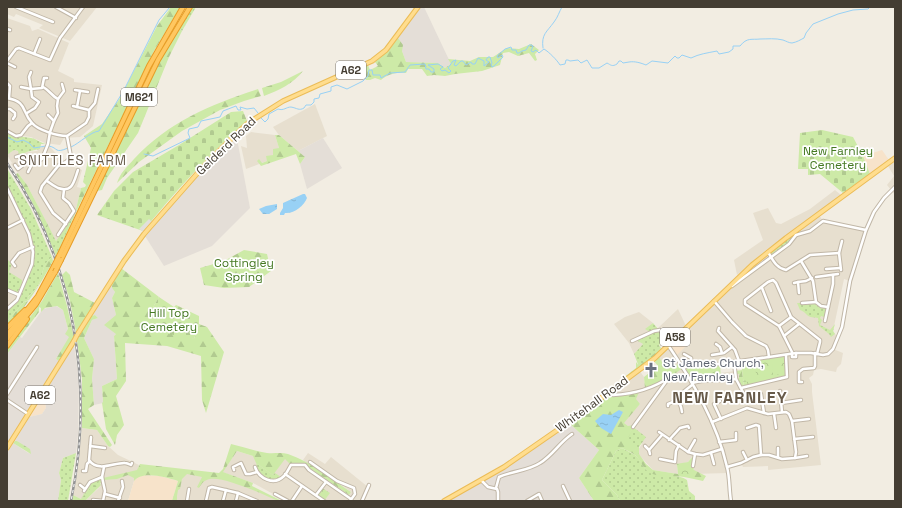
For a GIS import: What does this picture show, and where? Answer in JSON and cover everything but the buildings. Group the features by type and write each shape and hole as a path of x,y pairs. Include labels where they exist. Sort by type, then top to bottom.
{"highway":[{"name":"M621","path":"7,339 36,304 55,272 60,258 149,66 183,7"},
{"name":"M621","path":"92,191 158,60 190,7"},
{"name":"M621","path":"7,335 34,301 60,258"},
{"path":"7,328 28,305 49,275"},
{"path":"7,346 23,326 36,304"}],"main road":[{"name":"Gelderd Road","path":"28,414 124,260 140,239 202,168 248,122 283,101 372,61 386,50 418,7"},
{"name":"Whitehall Road","path":"444,501 517,458 655,358 713,300 752,264 768,251 795,234 895,158"},
{"name":"A62","path":"7,448 28,414"}],"street":[{"path":"16,7 53,22"},
{"path":"56,7 76,18"},
{"path":"15,67 7,62 16,49 19,48 51,60 60,38 83,7"},
{"path":"34,54 40,39"},
{"path":"27,113 39,104 38,101 32,97 31,72"},
{"path":"43,87 44,78 47,78"},
{"path":"7,82 10,86 8,98 18,100 32,123 40,130 67,136 86,123 89,117 89,110 95,103 98,89"},
{"path":"15,164 18,169 24,162 29,160 37,162 42,160 48,145 50,132 58,112 58,99 64,91 62,84"},
{"path":"21,87 31,89 41,89 43,87"},
{"path":"43,87 58,99"},
{"path":"75,90 88,92"},
{"path":"80,90 75,107 89,110"},
{"path":"7,109 10,109 15,113 15,116 12,119"},
{"path":"48,115 54,121"},
{"path":"7,131 16,136 21,135 32,123"},
{"path":"66,224 56,216 40,193 41,188 59,165 66,162 71,157 67,136"},
{"path":"16,157 19,156 24,162"},
{"path":"28,172 33,162"},
{"path":"47,181 64,190 69,189 78,170"},
{"path":"683,368 692,364 739,362 796,353 828,354 832,349 842,327 852,275 866,230 874,212 884,198 895,187"},
{"path":"7,188 23,220 33,247 32,264 19,295 15,302 7,310"},
{"path":"58,235 74,211 69,203 63,198 64,190"},
{"path":"7,228 23,220"},
{"path":"795,234 810,231 823,221 866,230"},
{"name":"Whitehall Road","path":"726,289 789,244 795,234"},
{"path":"826,269 841,269 839,252 842,241"},
{"path":"15,266 12,262 19,253 33,247"},
{"path":"768,251 777,266 782,269 790,268 814,254 839,252"},
{"path":"801,261 814,281 816,302"},
{"path":"752,264 755,268"},
{"path":"816,277 838,274"},
{"path":"825,321 833,284 832,275"},
{"path":"794,283 806,281 812,278"},
{"path":"792,354 779,326 745,305 744,302 768,282 773,280 776,283 791,317 820,340 814,368 804,369 799,372 799,382 802,382"},
{"path":"798,282 800,291"},
{"path":"762,287 771,311"},
{"path":"7,290 19,295"},
{"path":"713,300 746,336 766,346 769,357"},
{"path":"802,303 816,302 818,305 828,307"},
{"path":"779,326 791,317"},
{"path":"784,336 800,324"},
{"path":"719,328 718,331 737,353 739,362"},
{"path":"632,341 654,331 660,330 669,344 712,422 727,467 731,501"},
{"path":"716,344 720,347 722,353"},
{"path":"7,394 36,347"},
{"path":"712,355 722,353 732,347"},
{"path":"684,354 691,358 692,364"},
{"path":"741,388 787,377 786,354"},
{"path":"734,362 736,379 744,394"},
{"path":"610,392 613,394 622,394 654,386 669,378 633,426"},
{"path":"668,406 668,404 678,400 686,389 692,384 701,381 736,379"},
{"path":"780,391 782,412"},
{"path":"761,394 764,413"},
{"path":"7,400 28,414"},
{"path":"678,400 682,412"},
{"path":"781,403 801,400"},
{"path":"720,401 714,404 721,419"},
{"path":"712,422 748,408 764,413 774,414 782,412 789,414 792,421 795,458"},
{"path":"774,414 776,428"},
{"path":"792,421 809,419"},
{"path":"747,428 756,424 759,426 761,455"},
{"path":"669,440 680,428 688,426"},
{"path":"649,450 660,433 688,452 695,454 703,455 722,449"},
{"path":"719,442 737,440 736,433"},
{"path":"498,501 498,492 496,488 499,477 541,463 564,439 572,434"},
{"path":"83,471 86,471 87,464 89,462 91,437"},
{"path":"794,439 813,437"},
{"path":"688,452 695,440"},
{"path":"660,459 675,462 676,450 679,445"},
{"path":"90,446 105,448"},
{"path":"645,446 649,450 650,454"},
{"path":"778,448 778,457"},
{"path":"743,452 747,460"},
{"path":"711,453 713,464"},
{"path":"693,466 695,454"},
{"path":"727,467 761,455 778,457 782,459 807,456"},
{"path":"89,462 104,467 122,462 131,465 132,463"},
{"path":"255,467 257,472 262,477 271,481 279,479 285,474 291,465 305,465 309,470 351,500 355,494 354,488 337,481 310,462"},
{"path":"234,470 233,467 241,463 246,474 257,472"},
{"path":"93,500 103,501 105,494 102,478 104,467"},
{"path":"285,474 324,501"},
{"path":"80,485 85,490 87,484 93,480 102,478"},
{"path":"481,480 488,487 496,488"},
{"path":"105,494 119,499 123,487 122,482 128,483"},
{"path":"316,496 326,482"},
{"path":"362,501 369,485"},
{"path":"298,501 293,500 302,486"},
{"path":"563,486 570,501"},
{"path":"206,501 209,488 212,487 238,493 256,501"},
{"path":"188,501 190,489"},
{"path":"223,501 226,490"},
{"path":"236,501 238,493"},
{"path":"274,494 288,501"},
{"path":"527,501 539,494 542,501"}],"shaded area":[{"path":"7,7 56,7 61,10 63,7 97,7 70,41 39,28 43,25 16,14 14,17 7,14"},
{"path":"420,7 424,7 451,64 445,68 438,63 406,62 398,38"},
{"path":"7,18 30,26 32,31 38,29 69,43 58,71 74,79 74,82 102,85 93,126 80,137 64,138 60,145 45,143 31,137 16,137 7,132"},
{"path":"315,104 327,136 298,151 279,135 273,127"},
{"path":"251,132 275,135 279,148 267,161 246,169 241,146 247,148 246,136"},
{"path":"323,138 342,168 307,189 300,164 305,157 298,151"},
{"path":"232,140 236,141 238,144 250,208 212,246 164,266 145,236 184,190"},
{"path":"42,147 50,147 66,164 82,170 77,187 81,188 75,213 56,241 27,185 11,164 12,163 7,155 14,150 23,153 37,151"},
{"path":"882,150 889,160 870,174 863,156"},
{"path":"895,161 895,195 887,185 894,176 888,166"},
{"path":"835,190 841,195 765,251 737,275 734,260 763,240 753,213 768,208 776,223 781,224 810,209"},
{"path":"7,191 28,236 32,252 31,262 19,293 14,302 7,307"},
{"path":"819,215 823,221 866,230 850,281 844,279 833,331 838,338 833,349 843,353 841,364 837,368 836,372 821,369 814,370 813,375 809,378 812,384 821,465 768,470 768,466 743,467 741,463 728,467 728,473 693,474 694,455 688,462 677,465 678,474 653,470 639,455 638,450 642,444 628,426 623,423 640,404 622,394 613,395 610,392 639,370 644,377 645,388 674,367 666,369 658,355 668,345 676,355 690,342 669,343 658,328 678,309 686,326 754,265","holes":["786,355 741,388 736,379 740,378 739,374 735,371 720,373 721,380 701,381 720,364"]},
{"path":"149,219 152,222 144,232 139,229"},
{"path":"112,283 112,288 115,292 112,298 116,315 116,334 114,336 117,379 102,386 103,403 94,405 92,379 94,359 84,338 92,320 98,318 95,315 91,316"},
{"path":"56,306 63,310 70,337 56,359 59,361 7,444 7,354 20,337 22,338 43,309"},
{"path":"639,312 653,323 646,329 651,333 637,340 643,344 634,354 629,343 614,324 625,317"},
{"path":"681,332 690,342 676,356 668,345"},
{"path":"74,345 79,379 78,434 76,453 63,458 59,473 61,480 58,501 7,501 7,453 13,443 30,454 17,441 15,441 29,417 42,414 46,408 43,394"},
{"path":"43,394 46,408 42,414 29,417"},
{"path":"570,424 599,450 579,478 594,501 448,501 528,453"},
{"path":"82,428 97,430 108,446 118,455 139,465 137,477 134,481 128,501 85,501 101,486 81,499 73,495 77,475"},
{"path":"237,451 253,456 285,459 305,465 349,495 351,492 328,475 303,460 308,453 325,464 331,457 368,487 362,501 286,501 253,483 222,472"},
{"path":"184,473 215,476 251,488 280,501 172,501"},
{"path":"142,475 160,476 178,481 172,501 128,501 134,481 137,477"}],"green space":[{"path":"171,7 180,7 154,51 77,210 81,188 85,187 86,185 83,182 91,148 84,136 102,124 120,98 157,26"},
{"path":"186,7 157,57 111,151 158,54"},
{"path":"191,7 196,7 182,31 178,27"},
{"path":"178,27 182,31 169,57 138,133 107,178 102,190 97,191 160,59"},
{"path":"398,38 403,45 402,51 406,62 438,63 445,68 451,64 448,59 470,61 479,57 493,57 507,48 519,49 531,44 539,50 535,54 537,60 535,61 529,53 518,56 509,52 503,53 500,65 482,71 445,76 427,76 422,69 408,69 406,73 392,74 381,80 375,78 366,80 364,77 366,71 365,66 368,65 370,70 378,66 375,62 389,50"},
{"path":"303,71 290,83 264,96 262,88 281,82"},
{"path":"258,89 261,96 220,110 182,131 139,162 117,183 122,173 147,146 176,125 208,108"},
{"path":"243,111 247,121 193,174 143,231 97,215 114,191 133,172 231,112"},
{"name":"New Farnley Cemetery","path":"822,130 853,137 870,174 843,193 820,174 808,175 808,169 798,169 800,133"},
{"path":"7,132 17,136 35,139 47,144 41,144 40,149 23,154 23,159 19,155 18,151 14,150 7,155"},
{"path":"275,135 279,135 305,157 300,164 296,154 261,166 257,161 259,159 262,163 267,161 266,156 273,155 273,149 279,148"},
{"path":"8,170 31,209 52,257 46,263 41,280 28,297 29,300 24,302 7,321 7,311 19,300 32,268 35,252 28,229 7,186"},
{"path":"18,173 27,185 48,225 46,232 33,204 16,174"},
{"path":"76,209 77,210 56,256 46,232 48,225 56,241 72,218"},
{"path":"794,235 789,243 771,255 769,253"},
{"name":"Cottingley Spring","path":"244,250 267,254 271,271 249,287 224,288 204,285 200,268 224,261"},
{"path":"52,257 53,261 29,300 28,297 39,283 45,265"},
{"path":"8,260 12,264 9,272 23,282 17,293 7,289"},
{"path":"121,268 159,297 148,316 194,339 199,324 207,327 224,352 206,413 202,400 201,356 167,346 125,343 126,381 116,396 124,425 117,435 115,445 106,429 102,403 102,386 117,379 114,336 116,334 104,325 116,315 112,298 115,292 112,288 112,283"},
{"path":"66,271 70,275 74,292 95,303 76,332 70,301 62,275"},
{"path":"58,273 74,338 59,361 56,359 69,337 65,334 68,329 63,310 57,306 45,308 41,312 41,308 39,307 39,312 7,354 7,348 42,301"},
{"name":"Hill Top Cemetery","path":"159,297 174,307 176,305 199,316 199,324 194,339 159,332 148,316"},
{"path":"29,300 7,327 7,321 24,302"},
{"path":"797,303 805,303 808,305 808,303 815,303 817,306 826,309 824,317 821,316 820,318 822,320 820,325 830,330 835,324 833,331 835,334 831,337 819,326 818,318 808,316 800,310"},
{"path":"95,315 98,318 92,320 84,338 94,359 92,379 94,405 88,409 112,445 110,447 97,430 82,428 82,379 77,340 91,316"},
{"path":"653,323 665,337 663,340 664,341 659,345 661,348 639,367 634,354 643,344 636,340 650,332 645,329"},
{"path":"661,348 662,349 653,358 610,391 599,391 609,389 636,368 636,362 639,366"},
{"path":"658,355 666,369 674,367 680,362 683,368 670,377 645,389 644,377 658,366 653,360"},
{"path":"786,355 787,377 744,387 741,361"},
{"path":"772,363 781,363 781,374 773,375"},
{"path":"720,364 721,380 692,383 683,368 687,365"},
{"path":"763,367 763,369 767,369 768,376 759,378 758,368"},
{"path":"755,368 757,379 746,382 745,371"},
{"path":"742,370 744,387 741,388 736,379 739,378 739,374 735,374 735,371"},
{"path":"640,390 636,399 640,404 624,423 628,426 634,425 628,438 646,464 653,470 683,474 692,469 706,476 703,481 676,476 654,475 646,469 638,458 622,448 616,451 602,480 617,495 620,501 594,501 579,478 599,450 570,424 611,393 622,395"},
{"path":"633,427 646,437 639,447 639,455 627,438"},
{"path":"15,441 30,449 31,454 13,443"},
{"path":"231,444 262,452 285,453 297,457 351,492 349,495 305,465 291,465 285,459 273,475 256,463 253,456 237,451 223,472 253,483 252,486 282,501 278,501 224,480 206,480 199,488 197,487 202,477 187,474 182,479 180,489 178,490 177,501 172,501 178,481 149,475 138,478 134,481 134,478 128,475 117,479 104,480 103,478 137,470 140,464 219,473 223,469"},
{"path":"622,448 636,456 648,471 684,478 687,480 689,491 695,496 695,501 620,501 617,495 602,480 616,451"},
{"path":"76,453 68,501 58,501 61,480 59,473 63,458"},
{"path":"695,454 693,474 678,474 676,464 688,462"},
{"path":"256,463 273,475 275,473 281,477 272,479 265,477 259,472"},
{"path":"98,479 102,482 88,491 81,499 90,485"},
{"path":"99,482 101,485 85,501 72,501 73,495 81,499"},
{"path":"322,488 330,493 324,501 316,495"}],"water":[{"path":"305,194 307,198 301,207 295,211 280,215 283,208 283,203"},
{"path":"277,204 277,209 269,214 263,214 259,209 266,206"},
{"path":"619,410 623,412 611,434 601,428 595,421 603,414 611,415"}],"waterway":[{"path":"71,147 92,133 99,131 124,90 159,20 170,7"},
{"path":"543,48 544,36 562,7"},
{"path":"260,117 265,122 268,119 269,114 278,109 282,110 291,107 302,109 306,105 311,105 314,102 314,99 319,98 320,94 331,91 331,87 337,85 347,89 363,81 368,76 369,70 372,70 373,75 380,75 381,78 390,73 405,72 410,65 425,64 426,69 434,72 434,69 428,65 438,64 443,67 440,69 442,71 445,70 449,73 451,71 448,68 453,61 456,60 454,65 456,66 461,61 463,61 466,65 471,62 472,64 475,64 478,58 484,61 484,66 489,62 486,60 488,57 490,57 492,67 503,57 502,55 498,58 497,56 505,49 511,47 512,50 516,50 517,53 519,53 526,50 529,45 533,46 531,51 533,52 536,50 539,53 544,49 553,56 560,65 565,64 566,60 578,60 581,63 587,60 592,68 599,68 607,63 614,65 619,61 623,63 636,62 646,65 652,61 668,63 675,56 679,58 682,55 691,58 717,51 719,54 729,52 733,49 733,46 740,46 745,41 750,40 777,39 794,43 804,38 813,24 838,14 853,10 868,9 870,7"},
{"path":"144,154 153,156 190,138 188,133 189,129 198,127 201,121 220,117 223,111 236,106 238,110 241,110 240,107 247,109 254,108 258,113"},
{"path":"7,137 17,142 23,140 34,148 46,146"},
{"path":"49,146 58,151 68,148"}],"railway":[{"path":"7,163 30,201 49,241 63,283 73,326 79,369 81,413 78,457 71,501"}],"place":[{"name":"St James Church, New Farnley","path":"651,370"}],"district":[{"name":"SNITTLES FARM","path":"73,160"},
{"name":"NEW FARNLEY","path":"730,397"}]}
